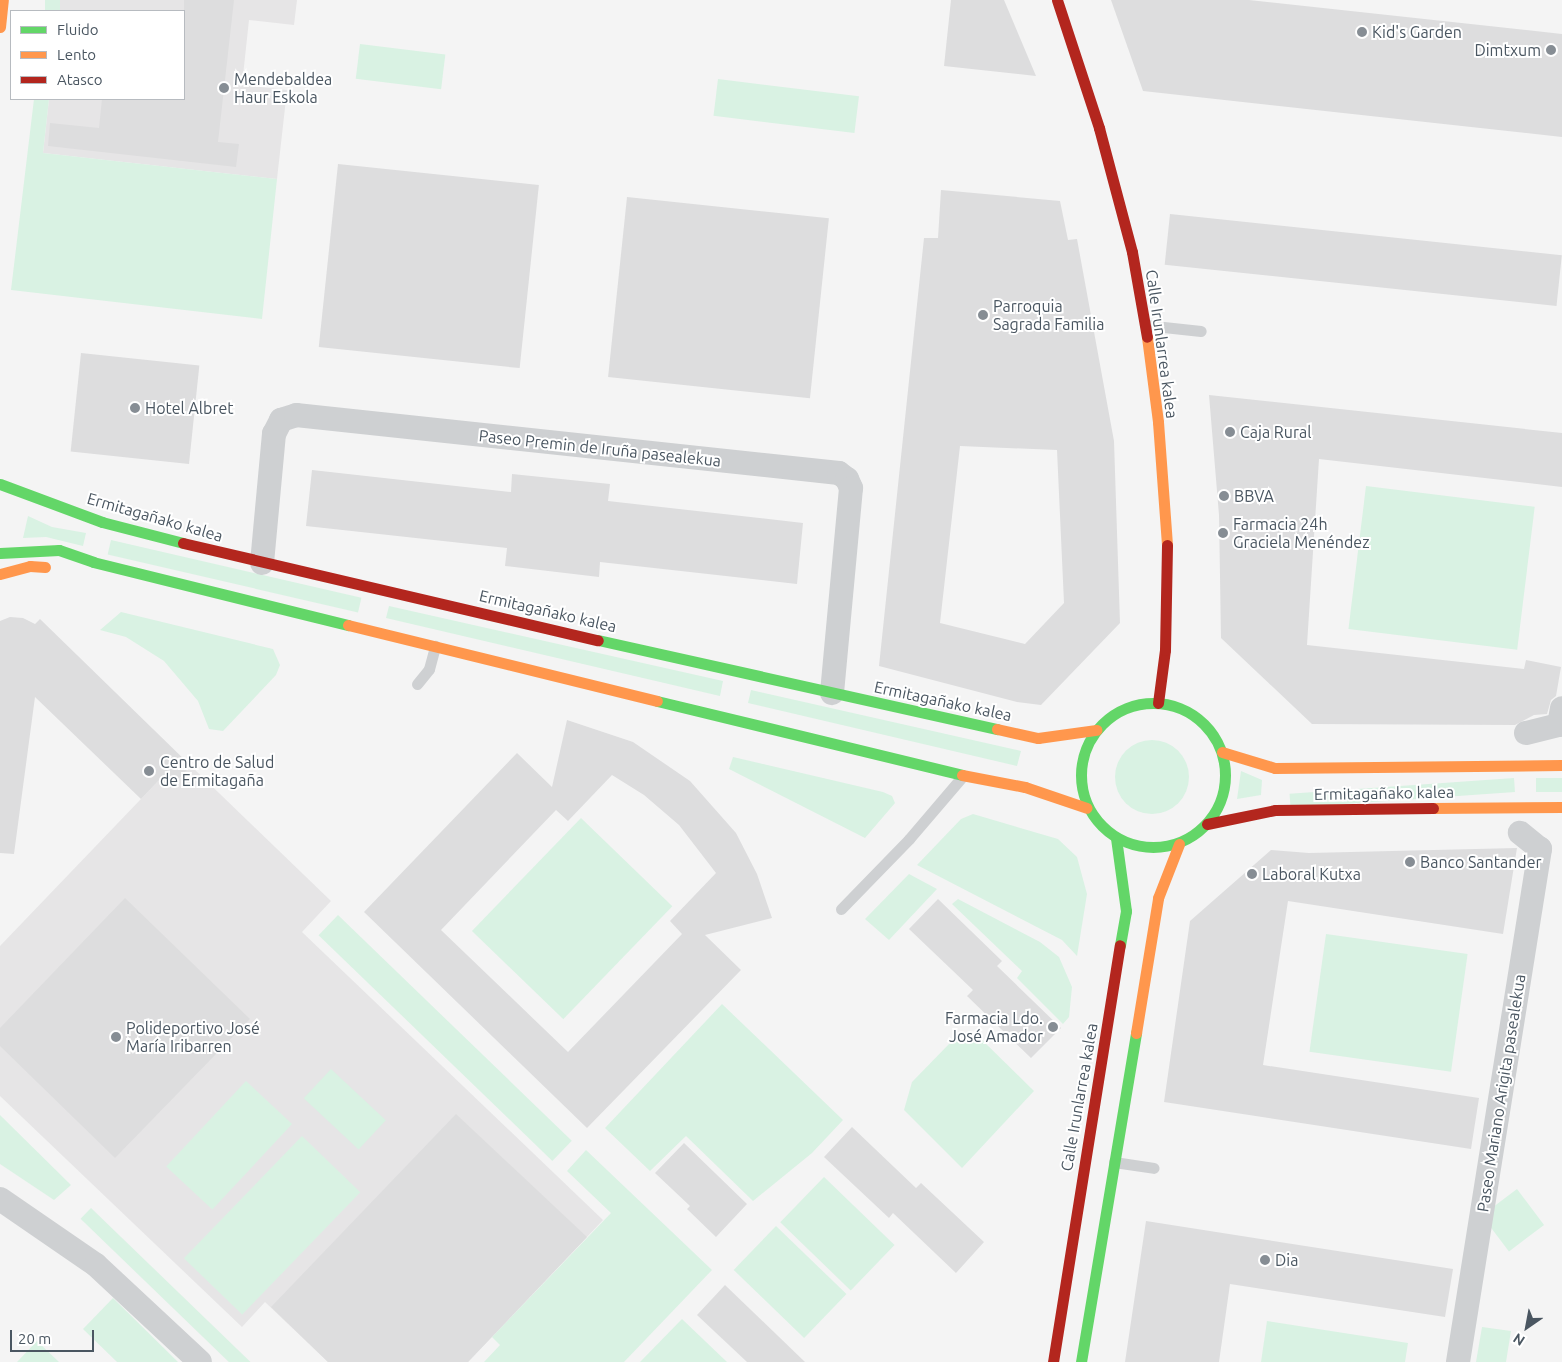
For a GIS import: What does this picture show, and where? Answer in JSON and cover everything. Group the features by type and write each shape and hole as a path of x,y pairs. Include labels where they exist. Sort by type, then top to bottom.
{"street":[{"path":"0,26 3,0"},
{"name":"Calle Irunlarrea kalea","path":"1057,0 1101,137 1132,252 1145,324 1158,422 1167,531 1165,650 1158,703"},
{"name":"Paseo Premin de Iruña pasealekua","path":"262,563 274,434 281,420 296,415 839,474 847,478 851,488 832,693"},
{"name":"Ermitagañako kalea","path":"0,484 102,522 262,563 832,693 1038,738 1096,730"},
{"path":"0,553 59,550 93,562 964,776 1025,787 1088,808 1116,838 1147,848 1179,844 1207,824 1224,790 1222,752 1208,727 1185,710 1158,703 1123,709 1096,730 1083,754 1081,772 1088,808"},
{"path":"0,574 30,566 64,568 93,562"},
{"path":"1526,734 1559,725 1562,708"},
{"name":"Ermitagañako kalea","path":"1222,752 1275,768 1562,764"},
{"name":"Ermitagañako kalea","path":"1207,824 1275,810 1562,807"},
{"name":"Paseo Mariano Arigita pasealekua","path":"1458,1362 1540,849 1520,834"},
{"name":"Calle Irunlarrea kalea","path":"1053,1362 1126,912 1116,838"},
{"path":"1081,1362 1158,898 1179,844"},
{"path":"0,1199 96,1265 200,1362"}],"lane":[{"path":"1145,324 1200,330"},
{"path":"417,684 429,669 435,646"},
{"path":"841,909 909,839 964,776"},
{"path":"1113,1162 1154,1168"}],"shaded area":[{"name":"Mendebaldea Haur Eskola","path":"60,0 297,0 294,25 249,20 242,85 287,90 277,179 43,153 49,100 185,100 185,10 59,10"},
{"path":"191,766 331,901 302,932 603,1220 468,1362 328,1362 265,1302 242,1327 0,1096 0,946 163,776 173,785"}],"green space":[{"path":"45,0 60,0 60,10 45,10"},
{"path":"360,44 445,54 441,89 356,79"},
{"path":"718,79 859,96 854,133 713,116"},
{"path":"34,100 49,100 43,153 277,179 262,319 11,290"},
{"path":"1366,486 1535,507 1517,650 1348,629"},
{"path":"28,516 52,527 86,533 83,546 46,537 23,538"},
{"path":"111,540 361,598 358,612 108,555"},
{"path":"389,606 723,681 720,696 386,618"},
{"path":"121,612 273,649 280,665 276,675 223,731 209,729 198,701 164,661 126,637 100,630"},
{"path":"751,690 1021,751 1017,766 748,703"},
{"path":"1152,740 1166,743 1178,751 1186,763 1189,777 1186,791 1178,803 1166,811 1152,814 1138,811 1126,803 1118,791 1115,777 1118,763 1126,751 1138,743"},
{"path":"733,757 883,792 892,796 895,803 865,838 729,769"},
{"path":"1241,771 1262,780 1261,795 1237,799"},
{"path":"1514,778 1515,792 1291,808 1290,794"},
{"path":"1536,778 1562,778 1562,792 1536,792"},
{"path":"973,814 1058,839 1077,857 1087,894 1077,956 1062,940 917,865 961,819"},
{"path":"581,818 672,906 563,1019 472,931"},
{"path":"909,874 937,889 889,940 865,919"},
{"path":"958,899 1040,942 1059,957 1072,987 1069,1017 1063,1024 1017,978 1022,971 952,904"},
{"path":"338,915 572,1141 552,1161 319,935"},
{"path":"1326,934 1468,954 1451,1072 1309,1052"},
{"path":"722,1004 843,1120 812,1153 753,1201 686,1136 650,1171 605,1128"},
{"path":"977,1035 1034,1091 962,1168 904,1110 912,1082 950,1043"},
{"path":"331,1069 386,1120 359,1149 304,1098"},
{"path":"246,1081 292,1124 212,1210 166,1167"},
{"path":"0,1115 71,1185 54,1200 0,1164"},
{"path":"302,1136 360,1192 242,1315 184,1258"},
{"path":"586,1150 712,1270 624,1362 484,1362 500,1345 492,1337 611,1213 567,1171"},
{"path":"824,1177 894,1245 851,1290 780,1222"},
{"path":"1517,1189 1544,1225 1509,1251 1482,1215"},
{"path":"91,1208 250,1362 229,1362 81,1219"},
{"path":"776,1226 846,1294 804,1338 734,1270"},
{"path":"113,1298 178,1362 117,1362 83,1329"},
{"path":"682,1319 727,1362 640,1362"},
{"path":"1267,1321 1408,1343 1405,1362 1261,1362"},
{"path":"1482,1327 1511,1331 1506,1362 1476,1362"},
{"path":"37,1341 59,1362 17,1362"}],"building":[{"path":"184,0 234,0 218,142 239,144 236,167 48,146 50,123 99,128 102,100 185,100"},
{"path":"951,0 1004,0 1036,76 944,66"},
{"path":"1111,0 1249,0 1562,34 1562,137 1143,91"},
{"path":"338,164 539,185 520,368 319,347"},
{"path":"941,190 1060,201 1068,240 1077,239 1114,441 1120,623 1041,705 1017,702 879,666 924,238 938,238","holes":["960,446 1057,450 1064,603 1025,644 940,623"]},
{"path":"627,197 829,218 810,398 608,377"},
{"path":"1170,214 1562,255 1557,306 1165,265"},
{"name":"Hotel Albret","path":"81,353 199,365 189,464 71,451"},
{"path":"1209,395 1562,433 1562,487 1319,459 1307,645 1524,669 1526,660 1561,667 1556,696 1551,700 1547,714 1534,715 1515,725 1312,724 1221,638 1219,515"},
{"path":"312,470 511,492 512,474 610,484 608,501 803,523 797,584 600,562 599,577 505,566 507,548 306,526"},
{"name":"Centro de Salud de Ermitagaña","path":"10,617 23,618 35,624 40,619 191,766 173,785 163,776 141,799 35,697 14,854 0,853 0,621"},
{"path":"567,720 633,742 690,781 736,833 757,874 772,918 705,935 741,970 587,1128 364,912 517,753 552,787","holes":["612,775 644,795 679,825 716,873 670,921 682,934 568,1052 441,930 556,810 568,821"]},
{"path":"1517,848 1503,934 1288,901 1263,1065 1479,1098 1471,1149 1164,1102 1190,921 1271,850 1309,853"},
{"name":"Polideportivo José María Iribarren","path":"125,898 250,1019 115,1158 0,1046 0,1028"},
{"path":"938,899 1002,961 997,966 1061,1028 1031,1058 967,996 973,990 909,929"},
{"path":"456,1114 587,1237 468,1362 328,1362 271,1307"},
{"path":"852,1127 916,1188 921,1183 984,1242 956,1273 893,1213 889,1218 824,1157"},
{"path":"684,1143 747,1204 716,1237 687,1209 690,1206 655,1173"},
{"path":"1146,1221 1453,1269 1445,1317 1230,1284 1219,1362 1125,1362"},
{"path":"725,1285 805,1362 747,1362 697,1315"}],"traffic: fast":[{"path":"0,484 102,522 183,543"},
{"path":"0,553 59,550 93,562 348,625"},
{"path":"598,640 997,729"},
{"path":"657,701 962,775"},
{"path":"1153,703 1180,709 1193,715 1204,724 1213,735 1219,748 1225,775 1219,802 1213,815 1204,826 1193,835 1180,841 1153,847 1126,841 1113,835 1102,826 1093,815 1087,802 1081,775 1087,748 1093,735 1102,724 1113,715 1126,709 1153,703"},
{"path":"1116,838 1126,911 1120,945"},
{"path":"1081,1362 1136,1033"}],"traffic: slow":[{"path":"0,27 3,0"},
{"path":"1147,337 1158,422 1167,545"},
{"path":"0,574 30,566 45,567"},
{"path":"348,625 657,701"},
{"path":"997,729 1038,738 1096,730"},
{"path":"1222,752 1275,768 1562,765"},
{"path":"962,775 1025,787 1087,808"},
{"path":"1433,808 1562,807"},
{"path":"1136,1033 1158,898 1179,844"}],"traffic: jam":[{"path":"1057,0 1099,128 1132,252 1147,337"},
{"path":"183,543 598,640"},
{"path":"1158,703 1165,650 1167,545"},
{"path":"1207,824 1275,810 1433,808"},
{"path":"1053,1362 1120,945"}],"place":[{"name":"Kid's Garden","path":"1362,32"},
{"name":"Dimtxum","path":"1551,50"},
{"name":"Mendebaldea Haur Eskola","path":"224,88"},
{"name":"Parroquia Sagrada Familia","path":"983,315"},
{"name":"Hotel Albret","path":"135,408"},
{"name":"Caja Rural","path":"1230,432"},
{"name":"BBVA","path":"1224,496"},
{"name":"Farmacia 24h Graciela Menéndez","path":"1223,533"},
{"name":"Centro de Salud de Ermitagaña","path":"149,771"},
{"name":"Banco Santander","path":"1410,862"},
{"name":"Laboral Kutxa","path":"1252,874"},
{"name":"Farmacia Ldo. José Amador","path":"1053,1027"},
{"name":"Polideportivo José María Iribarren","path":"116,1037"},
{"name":"Dia","path":"1265,1260"}]}
